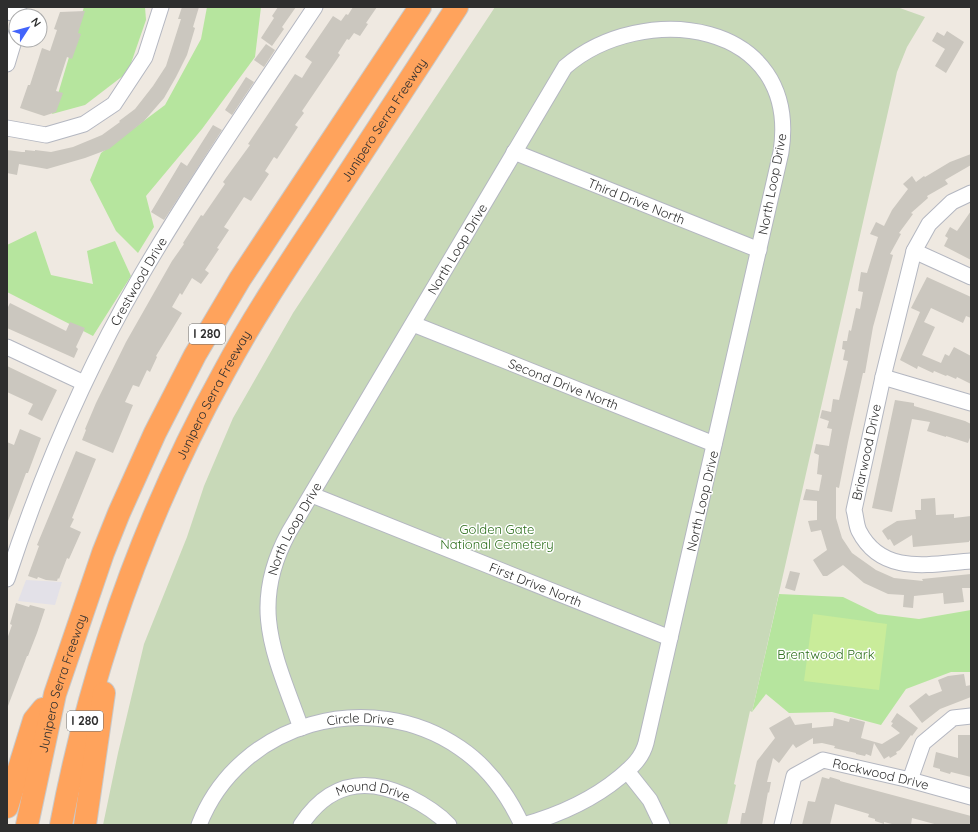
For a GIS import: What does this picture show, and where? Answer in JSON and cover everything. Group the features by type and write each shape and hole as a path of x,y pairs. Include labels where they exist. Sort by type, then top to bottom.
{"highway":[{"name":"Junipero Serra Freeway","path":"27,825 55,694 96,574 119,513 155,433 185,374 251,261 420,7"},
{"name":"Junipero Serra Freeway","path":"61,825 85,719 115,619 144,541 164,493 192,433 227,366 281,277 457,7"},
{"path":"85,825 115,619"},
{"path":"7,807 34,720 55,694"}],"street":[{"path":"7,128 46,135 84,124 114,104 145,57 161,7"},
{"name":"Crestwood Drive","path":"7,579 44,475 84,383 138,280 177,215 315,7"},
{"name":"North Loop Drive","path":"523,825 550,817 577,806 605,788 627,771 640,758 645,749 781,152 783,133 782,113 778,92 767,67 750,45 727,27"},
{"name":"North Loop Drive","path":"301,728 272,643 268,624 268,603 271,575 277,556 289,532 571,58 586,41 599,30"},
{"path":"7,64 12,48"},
{"name":"Third Drive North","path":"514,152 758,250"},
{"name":"Briarwood Drive","path":"971,193 952,202 929,224 914,251 883,377 854,510 859,530 872,549 891,561 913,565 971,561"},
{"path":"914,251 971,277"},
{"name":"Second Drive North","path":"413,324 714,444"},
{"path":"7,347 84,383"},
{"path":"883,377 971,403"},
{"name":"First Drive North","path":"312,495 670,638"},
{"path":"910,780 923,743 953,718 971,716"},
{"name":"Circle Drive","path":"199,825 211,801 228,778 237,768 266,745 301,728 330,720 360,717 400,721 431,732 461,748 485,770 501,788 523,825"},
{"name":"Rockwood Drive","path":"782,825 794,776 823,760 910,780 971,797"},
{"path":"627,771 650,800 662,825"},
{"name":"Mound Drive","path":"301,825 315,807 334,793 349,787 365,785 381,786 418,802 439,815 449,825"}],"shaded area":[{"path":"26,580 62,582 55,605 18,601"}],"green space":[{"path":"84,7 145,7 146,20 128,72 85,105 52,114"},
{"path":"207,7 261,7 255,57 202,129 146,196 154,227 138,253 116,231 90,180 101,153 165,105 201,39"},
{"name":"Golden Gate National Cemetery","path":"495,7 897,7 925,17 907,47 897,72 752,712 750,711 734,784 736,785 727,825 103,825 118,753 144,644 187,537 204,486 233,418 293,313"},
{"path":"36,231 51,275 93,284 87,251 115,241 131,276 93,336 7,292 7,245"},
{"name":"Brentwood Park","path":"779,594 843,597 878,614 919,619 971,610 971,672 951,672 906,689 881,725 832,712 789,713 766,694 752,712"},
{"path":"813,614 887,624 879,690 804,681"}],"building":[{"path":"182,7 199,7 193,27 195,28 187,55 164,98 144,121 109,149 47,169 19,164 17,175 7,173 7,150 22,152 25,152 25,150 35,150 51,152 73,147 102,135 135,109 166,66 181,19 178,19"},
{"path":"278,7 296,7 282,27 284,29 272,46 261,38 274,18 272,16"},
{"path":"353,7 377,7 366,23 368,24 360,36 354,33 349,40 347,39 338,53 340,55 302,111 304,113 295,125 298,127 277,159 274,157 265,171 269,174 251,201 244,197 224,227 229,230 217,248 219,249 205,270 209,273 201,284 192,278 182,295 180,293 172,307 182,313 156,356 157,357 150,372 147,370 139,387 133,385 125,402 133,405 113,453 82,440 96,403 126,342 172,261 184,244 183,243 201,215 203,216 225,184 223,182 250,145 248,144 295,74 302,78 312,62 305,57 333,16 341,21 346,14 348,15"},
{"path":"85,11 78,33 81,34 72,59 67,57 56,91 63,93 56,112 44,116 20,108 28,85 30,85 42,48 50,51 57,30 54,29 60,12"},
{"path":"947,31 964,42 946,73 935,66 945,49 932,41 937,32 944,36"},
{"path":"266,44 275,50 264,67 254,60"},
{"path":"246,77 254,82 232,115 225,110"},
{"path":"213,125 222,130 164,220 151,212 181,162 187,166"},
{"path":"971,154 971,165 945,180 948,184 927,196 928,198 911,213 913,214 899,233 901,234 890,254 893,255 873,327 865,373 863,373 839,488 836,487 836,518 842,538 852,553 876,570 894,578 923,581 922,579 971,574 971,588 962,588 964,602 944,604 943,593 914,596 913,608 903,607 904,595 888,594 864,583 843,565 827,576 823,576 813,560 827,550 821,530 811,532 808,521 817,520 817,501 803,500 806,489 819,491 822,475 817,474 819,455 814,453 816,444 829,446 832,429 827,428 829,421 820,418 822,410 831,412 833,399 839,400 848,361 843,360 845,350 842,349 843,341 847,341 849,330 851,331 856,308 860,309 863,292 858,291 861,272 867,273 878,237 870,234 876,222 884,226 892,210 908,189 903,184 912,176 916,182 950,162"},
{"path":"971,211 971,260 944,246 948,238 945,236 950,227 957,231"},
{"path":"927,277 971,297 971,318 966,316 963,323 931,308 924,322 935,327 922,355 941,363 945,354 949,356 954,347 971,356 971,384 957,377 956,379 934,371 933,373 918,366 917,369 900,360 920,312 911,308"},
{"path":"10,303 66,331 70,322 85,328 76,347 78,349 74,358 7,328 7,309"},
{"path":"7,366 57,390 42,421 28,414 33,404 7,392"},
{"path":"895,400 914,403 914,406 965,421 971,424 971,435 968,443 927,431 930,422 912,419 892,512 872,508"},
{"path":"20,429 41,438 8,521 7,442 14,445"},
{"path":"76,451 96,459 72,518 74,519 70,527 81,532 57,581 46,580 38,577 37,579 28,576 39,546 37,545"},
{"path":"935,498 936,515 954,514 954,518 971,516 971,540 969,542 913,547 912,535 894,546 890,539 888,540 882,531 897,521 916,519 915,510 921,510 921,499"},
{"path":"790,571 800,573 795,591 785,588"},
{"path":"16,603 29,607 30,605 45,609 8,706 7,639 12,625 10,624"},
{"path":"964,674 966,686 971,685 971,697 940,709 922,723 909,706 926,693 929,696 942,691 938,680 948,676"},
{"path":"897,713 918,728 900,750 896,752 897,754 890,758 889,756 884,759 874,743 871,756 866,754 865,756 834,748 835,746 822,743 813,744 813,738 796,748 793,744 779,763 773,758 767,782 771,782 762,825 740,825 742,813 745,813 757,761 775,738 769,728 790,716 795,725 812,723 812,728 833,726 834,718 849,722 850,718 865,722 861,738 882,744 900,733 891,726 893,723 891,722"},
{"path":"958,735 971,735 971,777 951,772 950,774 933,767 936,752 958,758"},
{"path":"822,777 829,779 830,777 971,816 971,825 938,825 912,818 911,825 896,825 884,822 884,824 868,817 869,814 835,804 830,825 802,825 808,801 815,802"}]}
